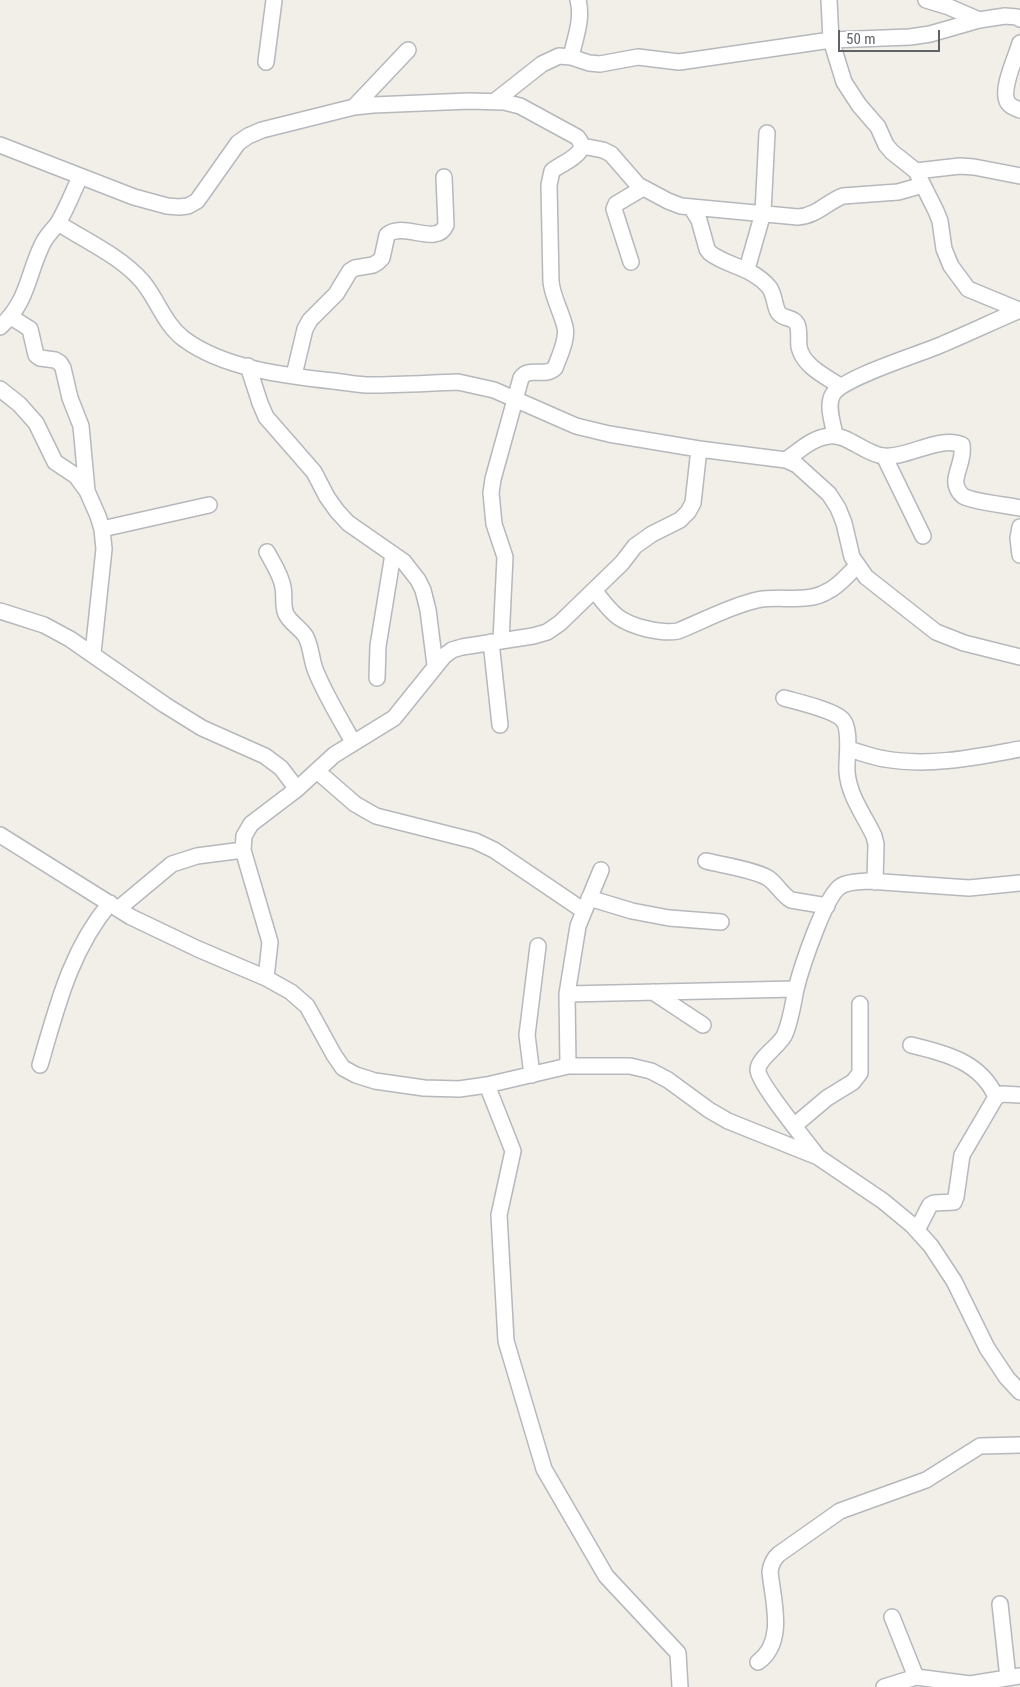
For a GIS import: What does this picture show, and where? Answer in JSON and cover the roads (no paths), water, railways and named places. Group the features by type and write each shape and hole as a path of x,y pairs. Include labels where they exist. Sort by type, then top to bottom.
{"street":[{"path":"266,62 274,0"},
{"path":"571,57 581,10 578,0"},
{"path":"829,0 832,40 844,82 878,127 886,145 916,171 940,221 946,258 964,284 976,292 1020,310"},
{"path":"926,0 949,7 978,20"},
{"path":"495,101 549,60 559,56 600,64 638,57 679,62 832,40 910,37 948,30 978,20 1005,16 1020,19"},
{"path":"1020,43 1005,93 1007,102 1020,110"},
{"path":"354,107 408,50"},
{"path":"0,145 134,197 167,206 188,206 197,201 230,153 238,143 248,136 262,130 354,107 399,103 495,101 520,106 577,136 582,146 574,158 552,171 549,185 552,290 565,328 565,337 555,368 547,373 528,372 524,374 515,399 493,479 491,493 494,524 505,557 496,642 500,725"},
{"path":"747,269 763,213 767,133"},
{"path":"582,146 603,150 611,154 617,158 630,177 643,188 674,204 691,207 806,217 843,196 898,192 923,185"},
{"path":"916,171 960,166 1020,176"},
{"path":"80,177 58,224 43,242 21,301 5,322 30,329 36,355 40,358 55,360 63,368 70,398 81,426 87,491"},
{"path":"294,376 305,329 310,320 336,294 350,271 378,262 382,258 387,235 396,230 432,234 439,234 443,230 446,225 444,177"},
{"path":"631,262 614,209 616,204 643,188"},
{"path":"691,207 699,220 705,244 710,253 747,269 770,289 779,314 796,322 799,347 806,361 840,386"},
{"path":"58,224 134,273 144,283 166,321 184,339 196,347 230,362 294,376 368,385 458,382 494,390 576,426 609,434 699,449 786,460 797,465 828,494 838,508 844,523 852,557 866,577 936,632 964,643 1020,657"},
{"path":"836,435 830,398 840,386 858,377 942,345 1020,310"},
{"path":"248,366 266,417 314,472 327,497 337,511 348,523 404,562 412,571 423,590 428,610 435,665"},
{"path":"0,389 19,404 36,423 54,462 76,476 87,491 102,529 102,567 93,653"},
{"path":"786,460 816,439 836,435 874,454 884,456 956,442 962,445 963,452 956,480 957,489 963,496 1020,508"},
{"path":"266,978 270,942 243,850 244,836 251,824 297,789 334,755 394,718 435,665 452,650 533,636 547,632 560,623 644,539 680,520 688,512 693,503 699,449"},
{"path":"884,456 923,536"},
{"path":"102,529 209,505"},
{"path":"1020,527 1018,538 1020,554"},
{"path":"267,552 281,580 283,606 287,617 305,635 316,674 353,742"},
{"path":"377,678 378,646 393,554"},
{"path":"594,590 618,617 632,624 669,633 755,600 819,596 830,591 857,566"},
{"path":"0,611 44,625 70,639 93,653 165,705 202,728 265,756 274,762 297,789"},
{"path":"784,698 837,715 845,721 848,749 847,772 850,788 874,836 876,844 875,882"},
{"path":"848,749 884,759 928,762 969,758 1020,749"},
{"path":"317,771 355,804 376,816 475,841 494,850 587,905 670,918 721,922"},
{"path":"0,835 131,917 198,949 266,978 291,992 307,1006 343,1068 356,1074 375,1081 424,1088 459,1089 487,1085 568,1066 630,1066 651,1071 668,1080 709,1110 728,1121 818,1157 882,1202 916,1230 945,1266 987,1348 1007,1378 1020,1392"},
{"path":"40,1065 64,986 81,945 91,927 114,906 172,864 197,856 243,850"},
{"path":"706,861 762,876 779,887 786,898 791,900 827,906"},
{"path":"568,1066 567,994 578,926 601,870"},
{"path":"818,1157 765,1085 758,1070 760,1063 785,1036 796,989 808,952 834,892 842,885 852,882 969,888 1020,883"},
{"path":"532,1074 527,1035 538,946"},
{"path":"567,994 796,989"},
{"path":"653,992 703,1026"},
{"path":"795,1126 827,1098 853,1082 860,1073 860,1004"},
{"path":"911,1045 948,1054 966,1063 988,1082 996,1097"},
{"path":"487,1085 513,1150 499,1215 506,1341 544,1469 606,1576 678,1653 680,1687"},
{"path":"916,1230 930,1205 954,1202 962,1155 996,1097 1002,1094 1020,1095"},
{"path":"758,1662 771,1649 776,1633 770,1572 774,1558 840,1511 926,1480 980,1446 1020,1445"},
{"path":"884,1687 916,1677 960,1686 1014,1677 1000,1604"},
{"path":"892,1617 916,1677"}]}
